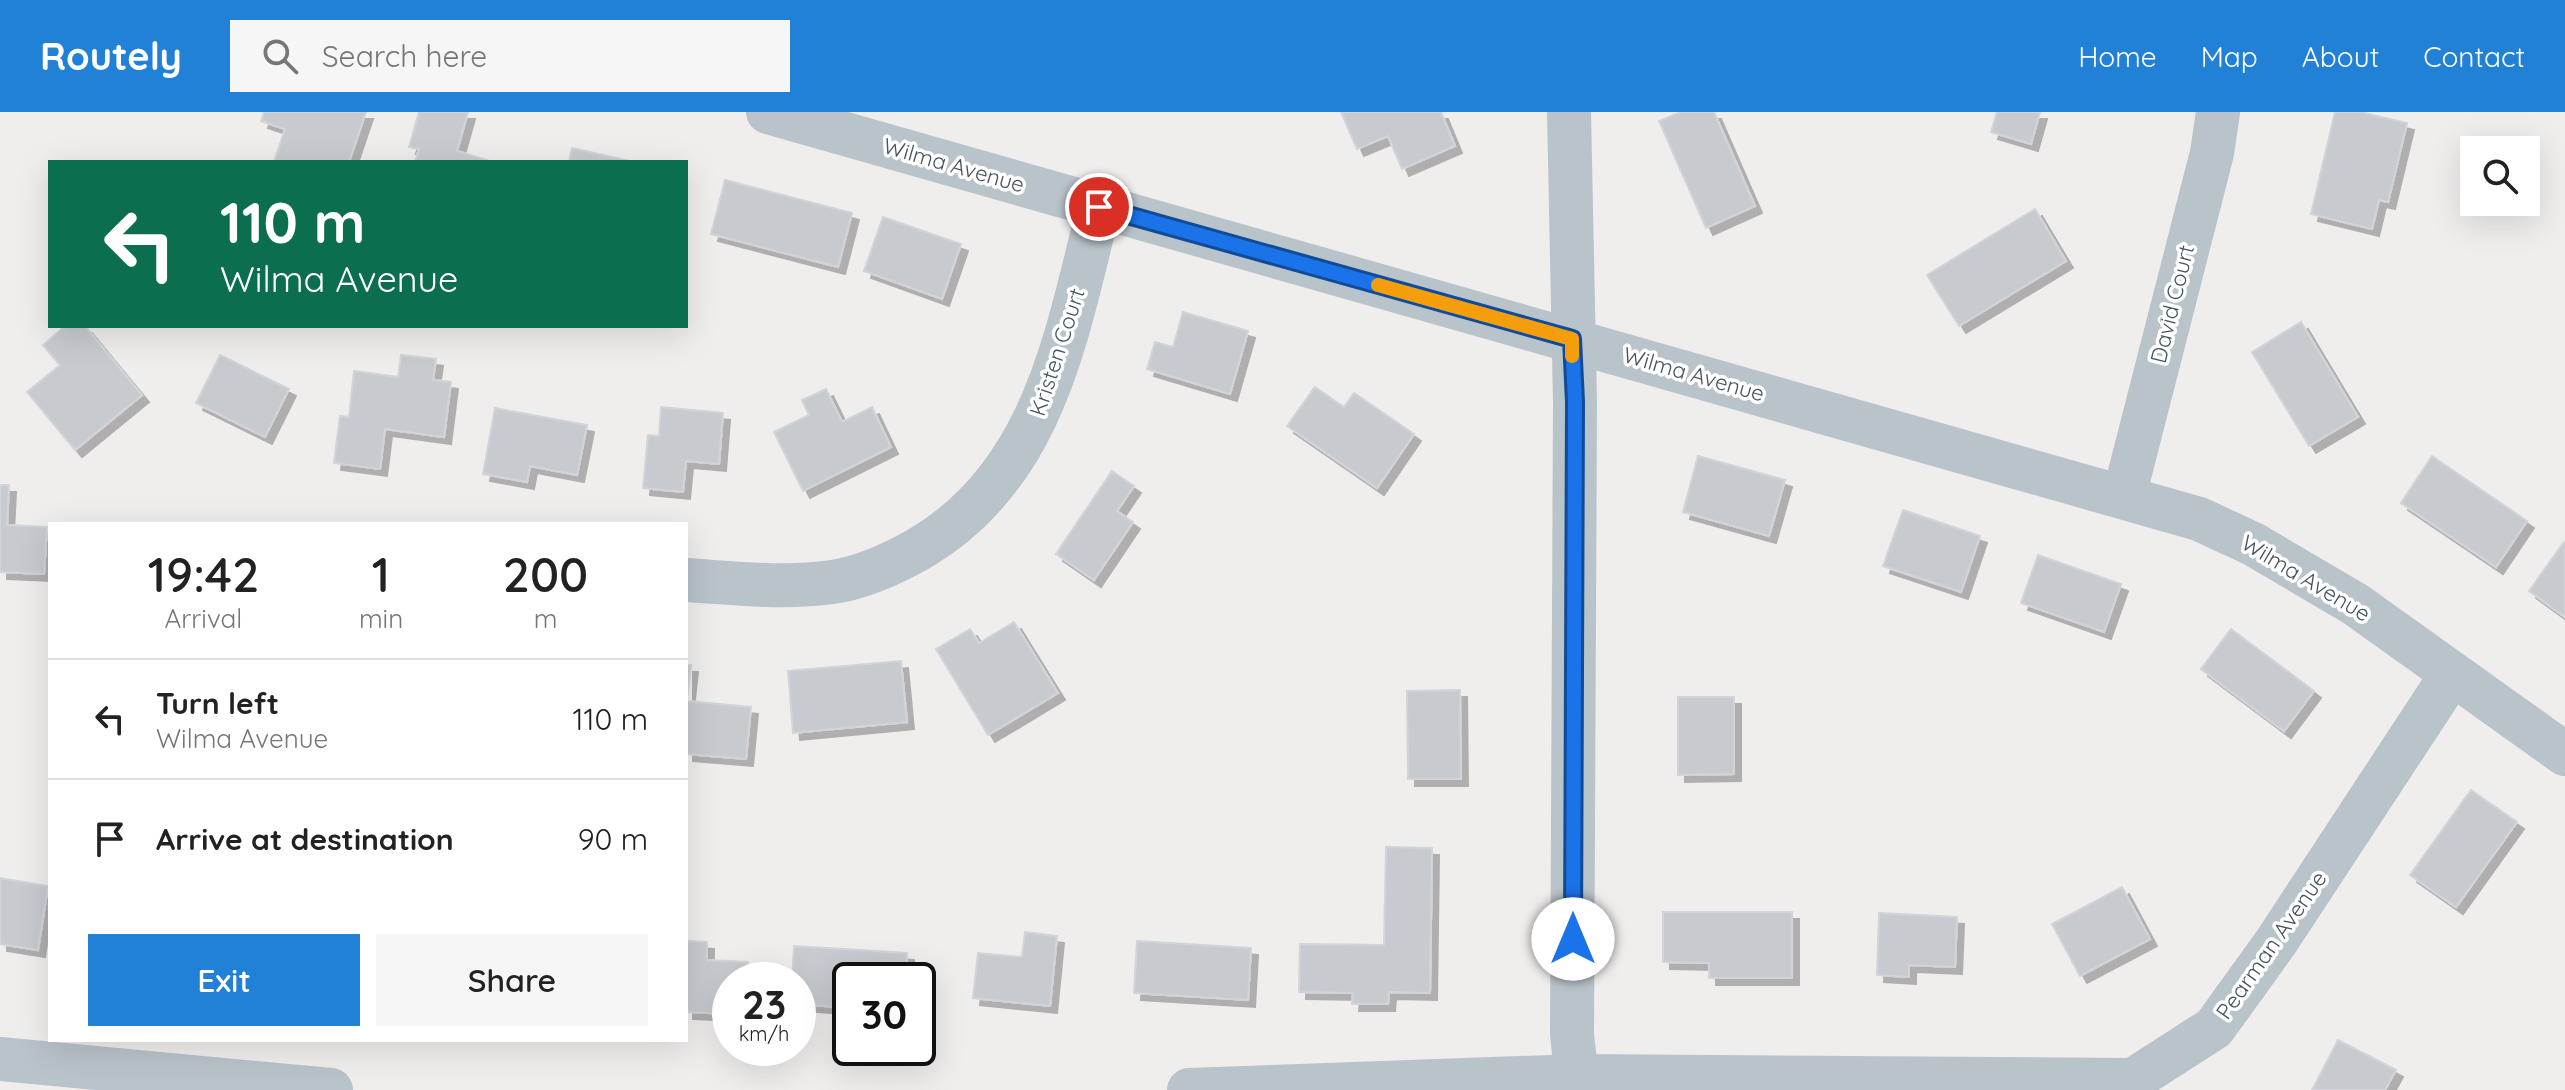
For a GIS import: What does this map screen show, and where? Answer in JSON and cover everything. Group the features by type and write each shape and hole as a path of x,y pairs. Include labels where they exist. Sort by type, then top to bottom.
{"street":[{"name":"Wilma Avenue","path":"768,112 822,120 1099,207 2199,519 2279,558 2355,604 2565,754"},
{"path":"1569,112 1575,402 1572,1034 1578,1083"},
{"name":"David Court","path":"2124,496 2212,153 2218,112"},
{"name":"Kristen Court","path":"688,580 801,585 836,581 904,557 965,517 1014,460 1032,428 1059,359 1099,207"},
{"name":"Pearman Avenue","path":"1189,1090 1578,1083 2134,1085 2214,1028 2276,942 2452,674"},
{"path":"0,1059 331,1090"}],"building":[{"path":"264,112 366,112 350,160 275,160 285,129 261,121"},
{"path":"419,112 468,112 457,151 486,160 416,160 419,149 409,147"},
{"path":"1341,112 1441,112 1455,146 1402,169 1388,136 1357,149"},
{"path":"1681,112 1714,112 1755,206 1706,228 1659,121"},
{"path":"1997,112 2040,112 2031,144 1991,132"},
{"path":"2335,112 2360,112 2407,123 2388,202 2379,200 2372,229 2311,214"},
{"path":"572,148 625,160 569,160"},
{"path":"725,180 852,213 838,267 711,234"},
{"path":"2035,209 2066,261 1959,326 1927,275"},
{"path":"883,217 961,244 942,299 864,271"},
{"path":"1183,312 1248,331 1230,394 1147,369 1155,342 1173,347"},
{"path":"2301,322 2358,417 2309,446 2252,352"},
{"path":"63,328 87,328 142,395 75,450 27,392 60,365 43,345"},
{"path":"220,355 289,389 265,437 196,403"},
{"path":"401,355 436,359 433,380 451,382 444,437 385,429 380,469 334,463 340,416 349,417 354,371 398,377"},
{"path":"1315,387 1344,407 1354,393 1414,434 1377,488 1287,426"},
{"path":"826,389 842,422 872,407 891,447 803,491 774,432 809,415 802,400"},
{"path":"661,407 723,413 719,464 686,461 683,492 643,488 648,435 659,436"},
{"path":"495,408 587,425 577,475 530,466 527,482 483,474"},
{"path":"1698,456 1785,480 1769,536 1683,512"},
{"path":"2432,456 2527,521 2496,567 2401,503"},
{"path":"1112,471 1134,486 1117,511 1133,522 1094,580 1056,554"},
{"path":"0,485 9,485 7,525 47,527 44,574 0,572"},
{"path":"1903,510 1980,536 1961,592 1883,566"},
{"path":"2565,543 2565,617 2529,591"},
{"path":"2038,555 2121,584 2104,632 2021,603"},
{"path":"1014,622 1058,693 988,735 936,649 970,629 979,643"},
{"path":"2231,629 2314,691 2284,731 2201,669"},
{"path":"901,661 907,722 793,733 788,671"},
{"path":"688,665 691,665 688,692"},
{"path":"1460,690 1461,779 1408,779 1407,691"},
{"path":"1678,697 1734,697 1734,774 1678,775"},
{"path":"688,701 751,707 746,759 688,754"},
{"path":"2471,790 2517,822 2456,907 2410,875"},
{"path":"1386,847 1432,848 1430,993 1389,992 1388,1004 1352,1004 1353,993 1299,992 1300,944 1384,945"},
{"path":"0,878 48,886 38,950 0,944"},
{"path":"2122,887 2150,939 2080,976 2052,924"},
{"path":"1663,912 1792,912 1792,978 1709,978 1709,963 1663,962"},
{"path":"1879,913 1957,917 1955,967 1909,965 1909,977 1877,975"},
{"path":"1025,932 1057,936 1050,1006 973,998 978,953 1022,957"},
{"path":"688,941 707,942 707,960 748,962 712,962 712,1013 688,1012"},
{"path":"1137,941 1251,948 1248,1000 1134,993"},
{"path":"794,946 907,953 907,962 832,962 832,1007 816,1005 816,962 793,962"},
{"path":"2338,1040 2396,1070 2385,1090 2312,1090"}],"slow traffic":[{"path":"1378,285 1572,339 1572,356"}],"route":[{"path":"1099,207 1572,339 1575,402 1573,939"}]}
